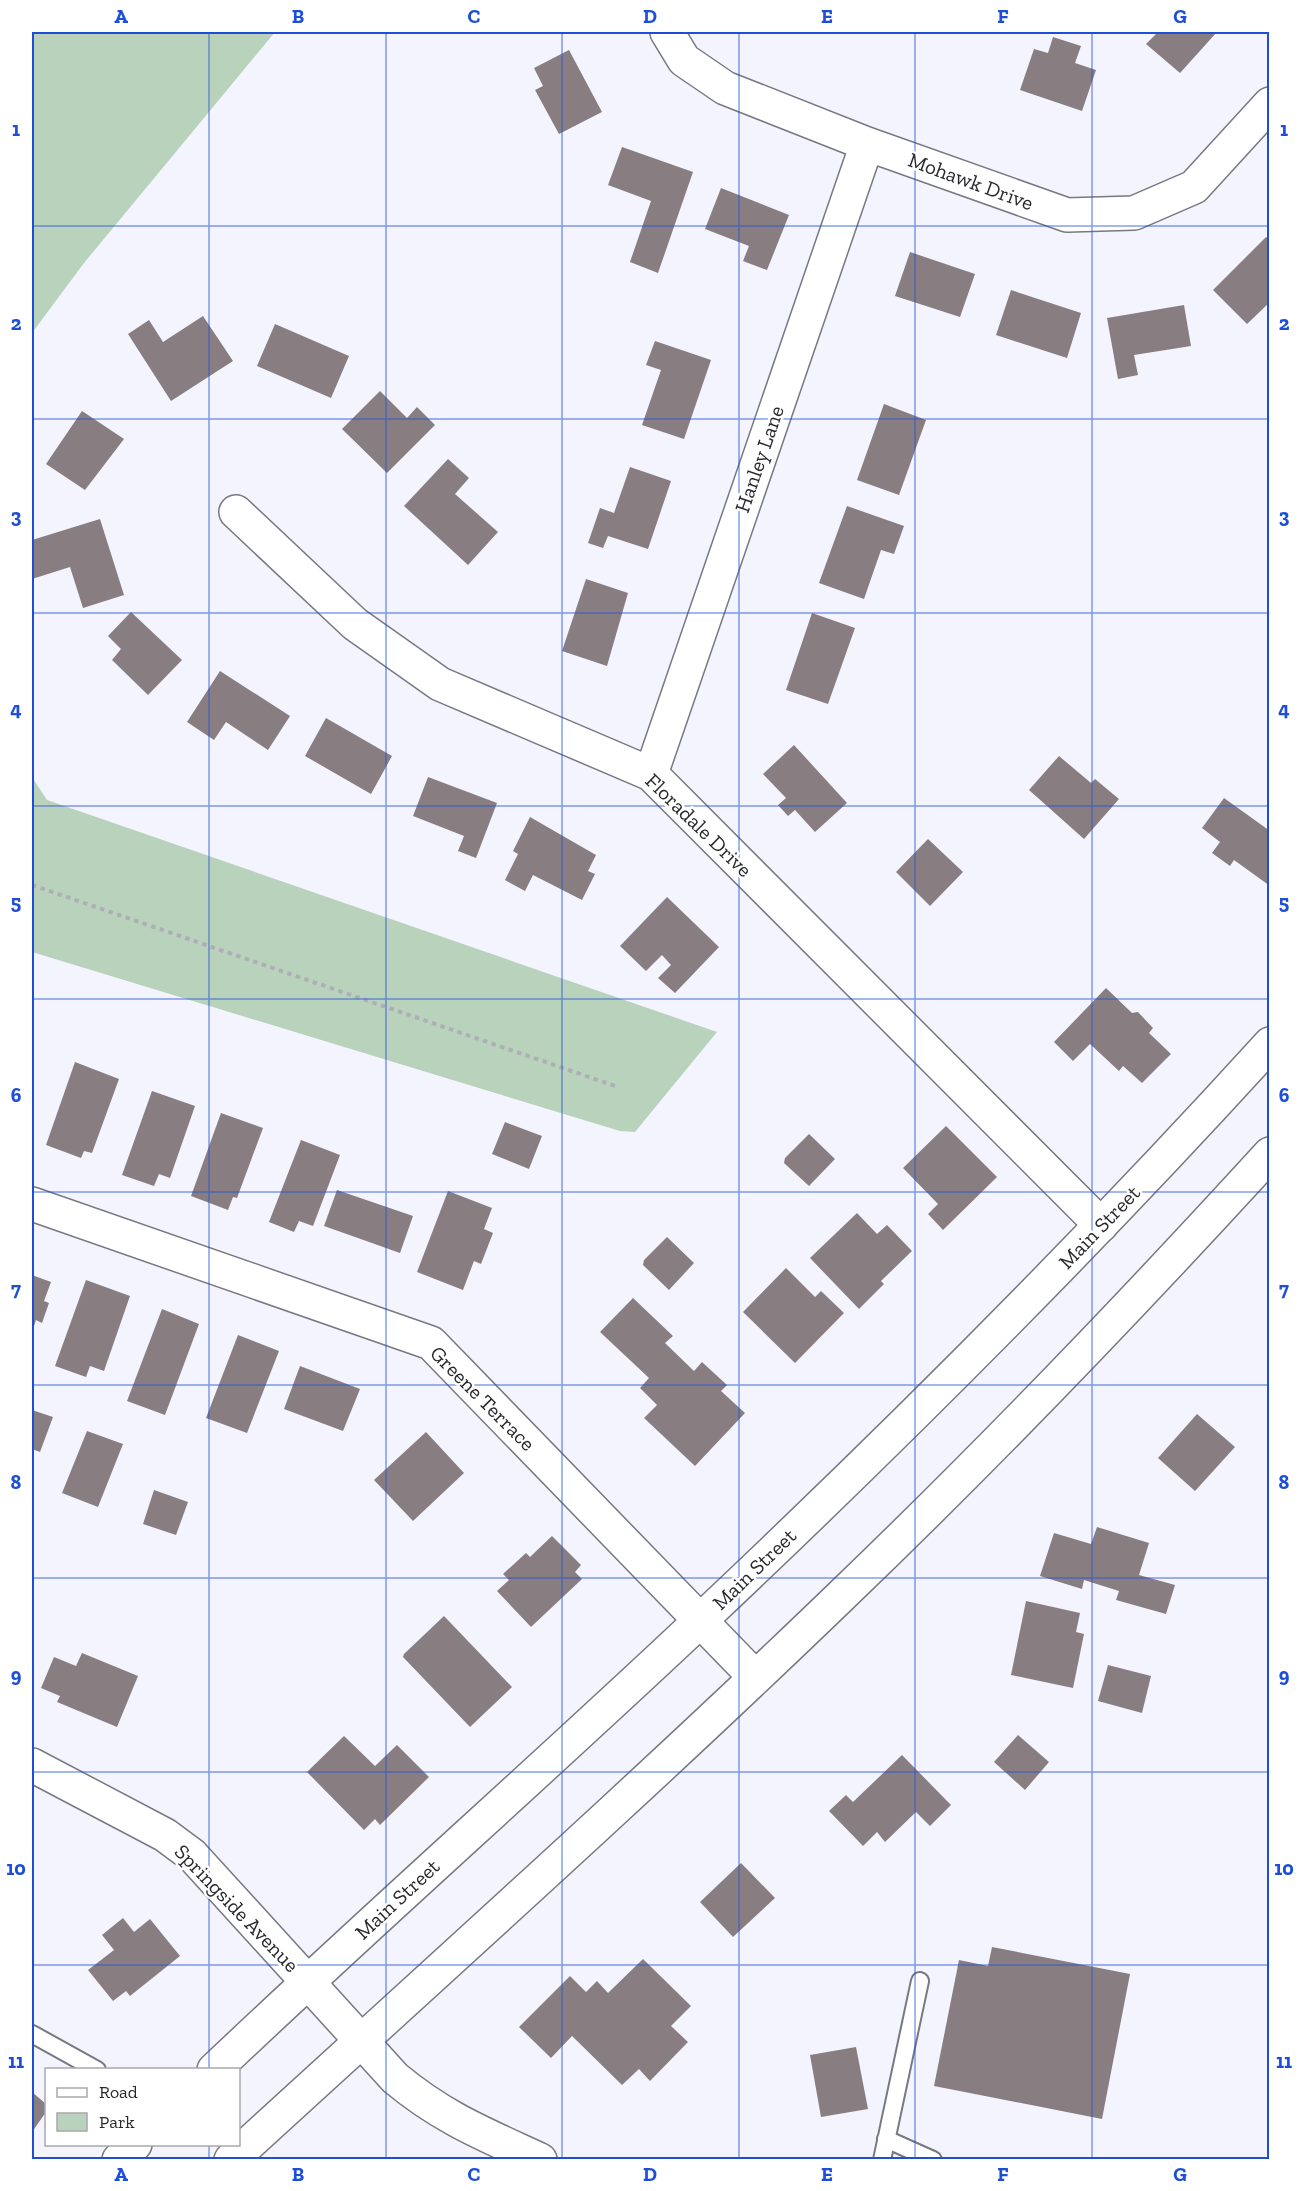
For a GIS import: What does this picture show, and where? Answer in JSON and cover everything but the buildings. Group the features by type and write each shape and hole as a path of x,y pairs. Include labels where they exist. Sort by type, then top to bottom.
{"main road":[{"name":"Mohawk Drive","path":"667,32 684,60 725,88 867,144 1067,215 1134,213 1194,187 1269,104"},
{"name":"Hanley Lane","path":"651,774 867,144"},
{"name":"Floradale Drive","path":"236,512 355,624 440,684 651,774 1101,1225"},
{"name":"Main Street","path":"216,2068 700,1620 902,1426 1101,1225 1269,1044"},
{"path":"231,2160 842,1595 1015,1422 1269,1154"},
{"name":"Greene Terrace","path":"32,1204 430,1343 755,1677"},
{"name":"Springside Avenue","path":"32,1765 165,1835 192,1855 395,2078 426,2103 454,2120 540,2160"},
{"path":"119,2160 134,2146"}],"lane":[{"path":"882,2160 920,1981"},
{"path":"32,2034 93,2068"},
{"path":"886,2139 933,2160"}],"path":[{"path":"32,885 618,1087"}],"green space":[{"path":"32,32 275,32 84,263 32,333"},
{"path":"32,777 47,800 717,1032 635,1132 620,1131 32,952"}]}
